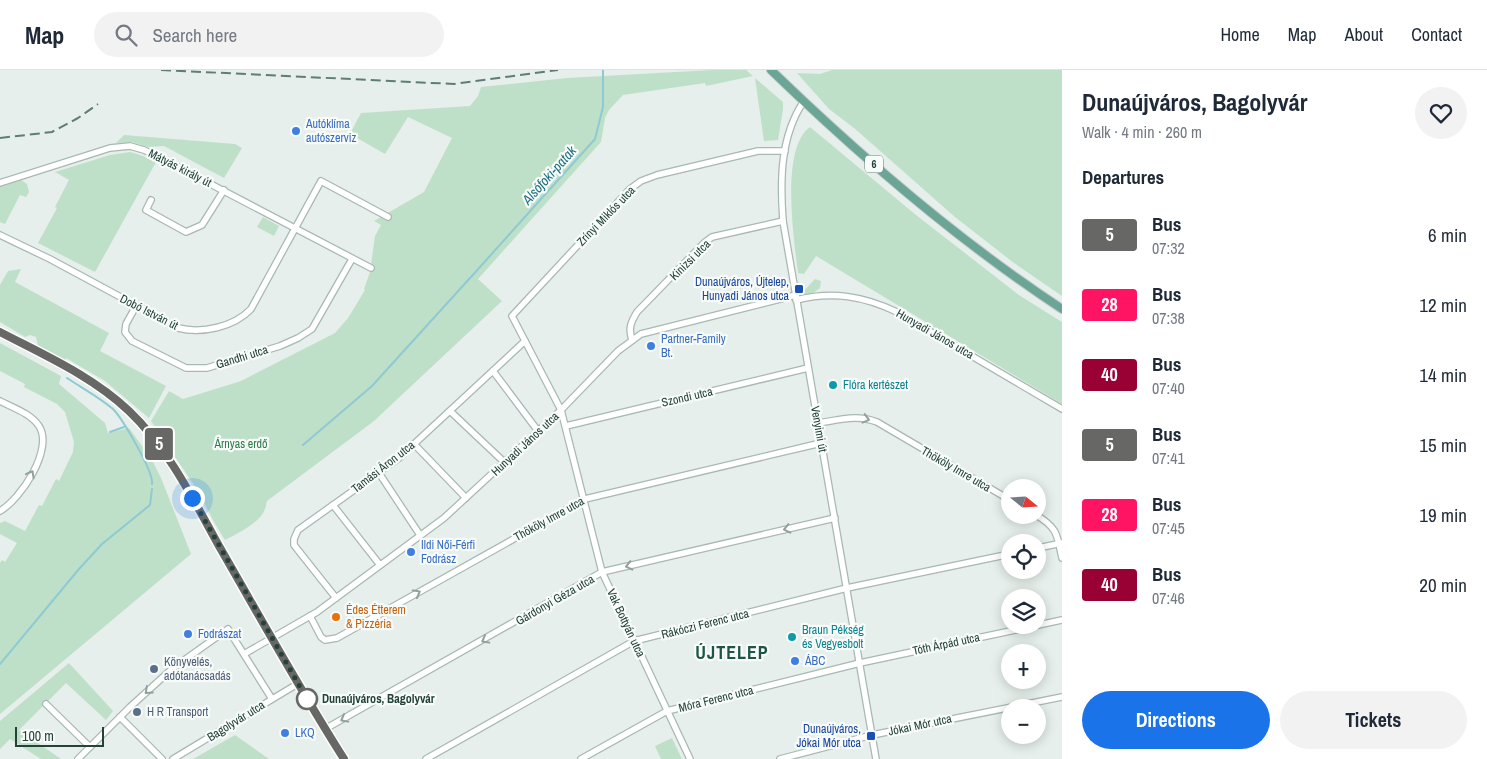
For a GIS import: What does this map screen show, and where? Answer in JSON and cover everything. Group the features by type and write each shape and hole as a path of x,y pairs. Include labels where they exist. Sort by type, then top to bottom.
{"main road":[{"name":"6","path":"771,70 933,215 1005,270 1062,310"}],"street":[{"name":"Venyimi út","path":"804,101 795,116 785,151 781,190 783,221 876,759"},
{"name":"Mátyás király út","path":"0,183 110,148 130,146 144,150 295,228"},
{"name":"Zrínyi Miklós utca","path":"512,316 630,189 641,180 758,151 785,151"},
{"name":"Dobó István út","path":"0,235 50,259 178,328 205,330 238,320 247,314 255,304 321,181 388,217"},
{"path":"151,200 146,210 186,232 202,225 224,190"},
{"name":"Kinizsi utca","path":"632,340 629,330 637,312 704,243 712,237 783,221"},
{"path":"295,228 371,268"},
{"name":"Gandhi utca","path":"136,306 126,324 125,332 132,341 180,366 191,369 207,368 280,346 306,334 317,322 352,258"},
{"name":"Hunyadi János utca","path":"244,654 310,616 444,518 561,410 618,351 641,334 796,298 817,295 859,298 878,303 897,312 1062,409"},
{"name":"Vak Bottyán utca","path":"512,316 561,410 602,572 690,759"},
{"path":"0,332 88,378 112,396 143,425 184,484 344,759"},
{"name":"Tamási Áron utca","path":"336,598 294,545 298,530 399,458 524,341"},
{"name":"Szondi utca","path":"566,426 808,368"},
{"path":"493,370 538,431"},
{"path":"0,401 32,418 40,428 44,438 42,453 21,493 0,511"},
{"path":"450,411 504,462"},
{"name":"Thököly Imre utca","path":"818,423 856,417 877,422 1001,495"},
{"name":"Thököly Imre utca","path":"310,616 321,637 328,640 337,638 585,499 821,443"},
{"path":"414,444 466,498"},
{"path":"378,473 420,535"},
{"path":"333,505 380,565"},
{"name":"Gárdonyi Géza utca","path":"325,729 602,572 834,518"},
{"path":"1046,522 1053,527 1060,543 1062,558"},
{"path":"1046,546 1060,543"},
{"name":"Rákóczi Ferenc utca","path":"426,759 634,641 846,588 1001,556"},
{"name":"Tóth Árpád utca","path":"860,663 1062,620"},
{"path":"78,759 120,717 174,668 228,629 272,699"},
{"name":"Móra Ferenc utca","path":"581,759 667,711 860,663"},
{"name":"Bagolyvár utca","path":"173,759 299,683"},
{"name":"Jókai Mór utca","path":"780,759 872,735 1062,697"},
{"path":"46,704 90,747"},
{"path":"120,717 162,759"}],"green space":[{"name":"Árnyas erdő","path":"712,70 746,70 753,76 706,86 705,83 623,95 609,110 605,118 601,142 478,279 502,301 374,421 267,501 263,514 254,523 225,540 198,491 151,421 169,391 183,399 241,381 335,333 348,318 365,290 370,272 375,236 381,225 374,221 424,192 452,138 408,117 385,154 350,134 361,113 470,106 478,96 481,87 567,78"},
{"path":"832,70 1062,70 1062,296 1014,263 955,217 854,128 829,109 797,73 820,74"},
{"path":"755,78 783,102 778,140 764,141"},
{"path":"810,127 916,215 1019,295 1062,322 1062,404 816,256 804,274 798,273 792,218 792,174 795,154 801,138"},
{"path":"124,135 235,144 242,148 224,178 164,146 148,147 132,142 116,143"},
{"path":"130,152 156,162 95,272 38,243 57,208 55,207 69,180 55,172 110,155"},
{"path":"21,180 27,184 29,192 26,197 20,195 5,224 0,222 0,187"},
{"path":"263,217 279,226 274,236 257,227"},
{"path":"21,269 15,282 109,333 100,351 166,386 149,418 105,381 66,358 65,362 38,346 36,337 30,335 25,337 0,322 0,285 8,271"},
{"path":"815,279 821,281 820,288 812,294 802,294 802,293"},
{"path":"0,343 61,376 59,384 105,423 108,433 129,428 152,460 161,478 191,554 0,714 0,563 2,560 5,562 17,543 0,534 0,523 5,521 25,531 39,505 42,506 56,479 59,481 73,452 74,442 65,412 57,404 24,387 25,384 0,371"},
{"path":"69,663 113,711 106,720 66,683 19,730 61,759 41,759 10,739 0,749 0,721"},
{"path":"235,735 269,759 193,759"},
{"path":"672,738 682,759 661,759 655,746"}],"waterway":[{"name":"Alsófoki-patak","path":"471,277 595,139 603,107 603,70"},
{"name":"Alsófoki-patak","path":"303,445 372,386 470,278"},
{"path":"67,378 113,409 143,457 152,484"},
{"path":"110,432 124,427"},
{"path":"0,664 102,544 150,505 152,489"}],"railway":[{"path":"161,70 454,84 558,70"},
{"path":"0,138 52,132 78,118 98,104"}],"bus line":[{"name":"5","path":"0,332 88,378 129,411 149,432 175,469 326,732 344,759"}],"place":[{"name":"Autóklíma autószerviz","path":"296,131"},
{"name":"Dunaújváros, Újtelep, Hunyadi János utca","path":"799,289"},
{"name":"Partner-Family Bt.","path":"651,346"},
{"name":"Flóra kertészet","path":"833,385"},
{"name":"Ildi Női-Férfi Fodrász","path":"411,552"},
{"name":"Édes Étterem & Pizzéria","path":"336,617"},
{"name":"Fodrászat","path":"188,634"},
{"name":"Braun Pékség és Vegyesbolt","path":"792,637"},
{"name":"ÁBC","path":"795,661"},
{"name":"Könyvelés, adótanácsadás","path":"154,669"},
{"name":"Dunaújváros, Bagolyvár","path":"307,699"},
{"name":"H R Transport","path":"137,712"},
{"name":"LKQ","path":"285,733"},
{"name":"Dunaújváros, Jókai Mór utca","path":"871,736"}],"district":[{"name":"ÚJTELEP","path":"732,652"}],"route":[{"path":"192,498 307,699"}]}
